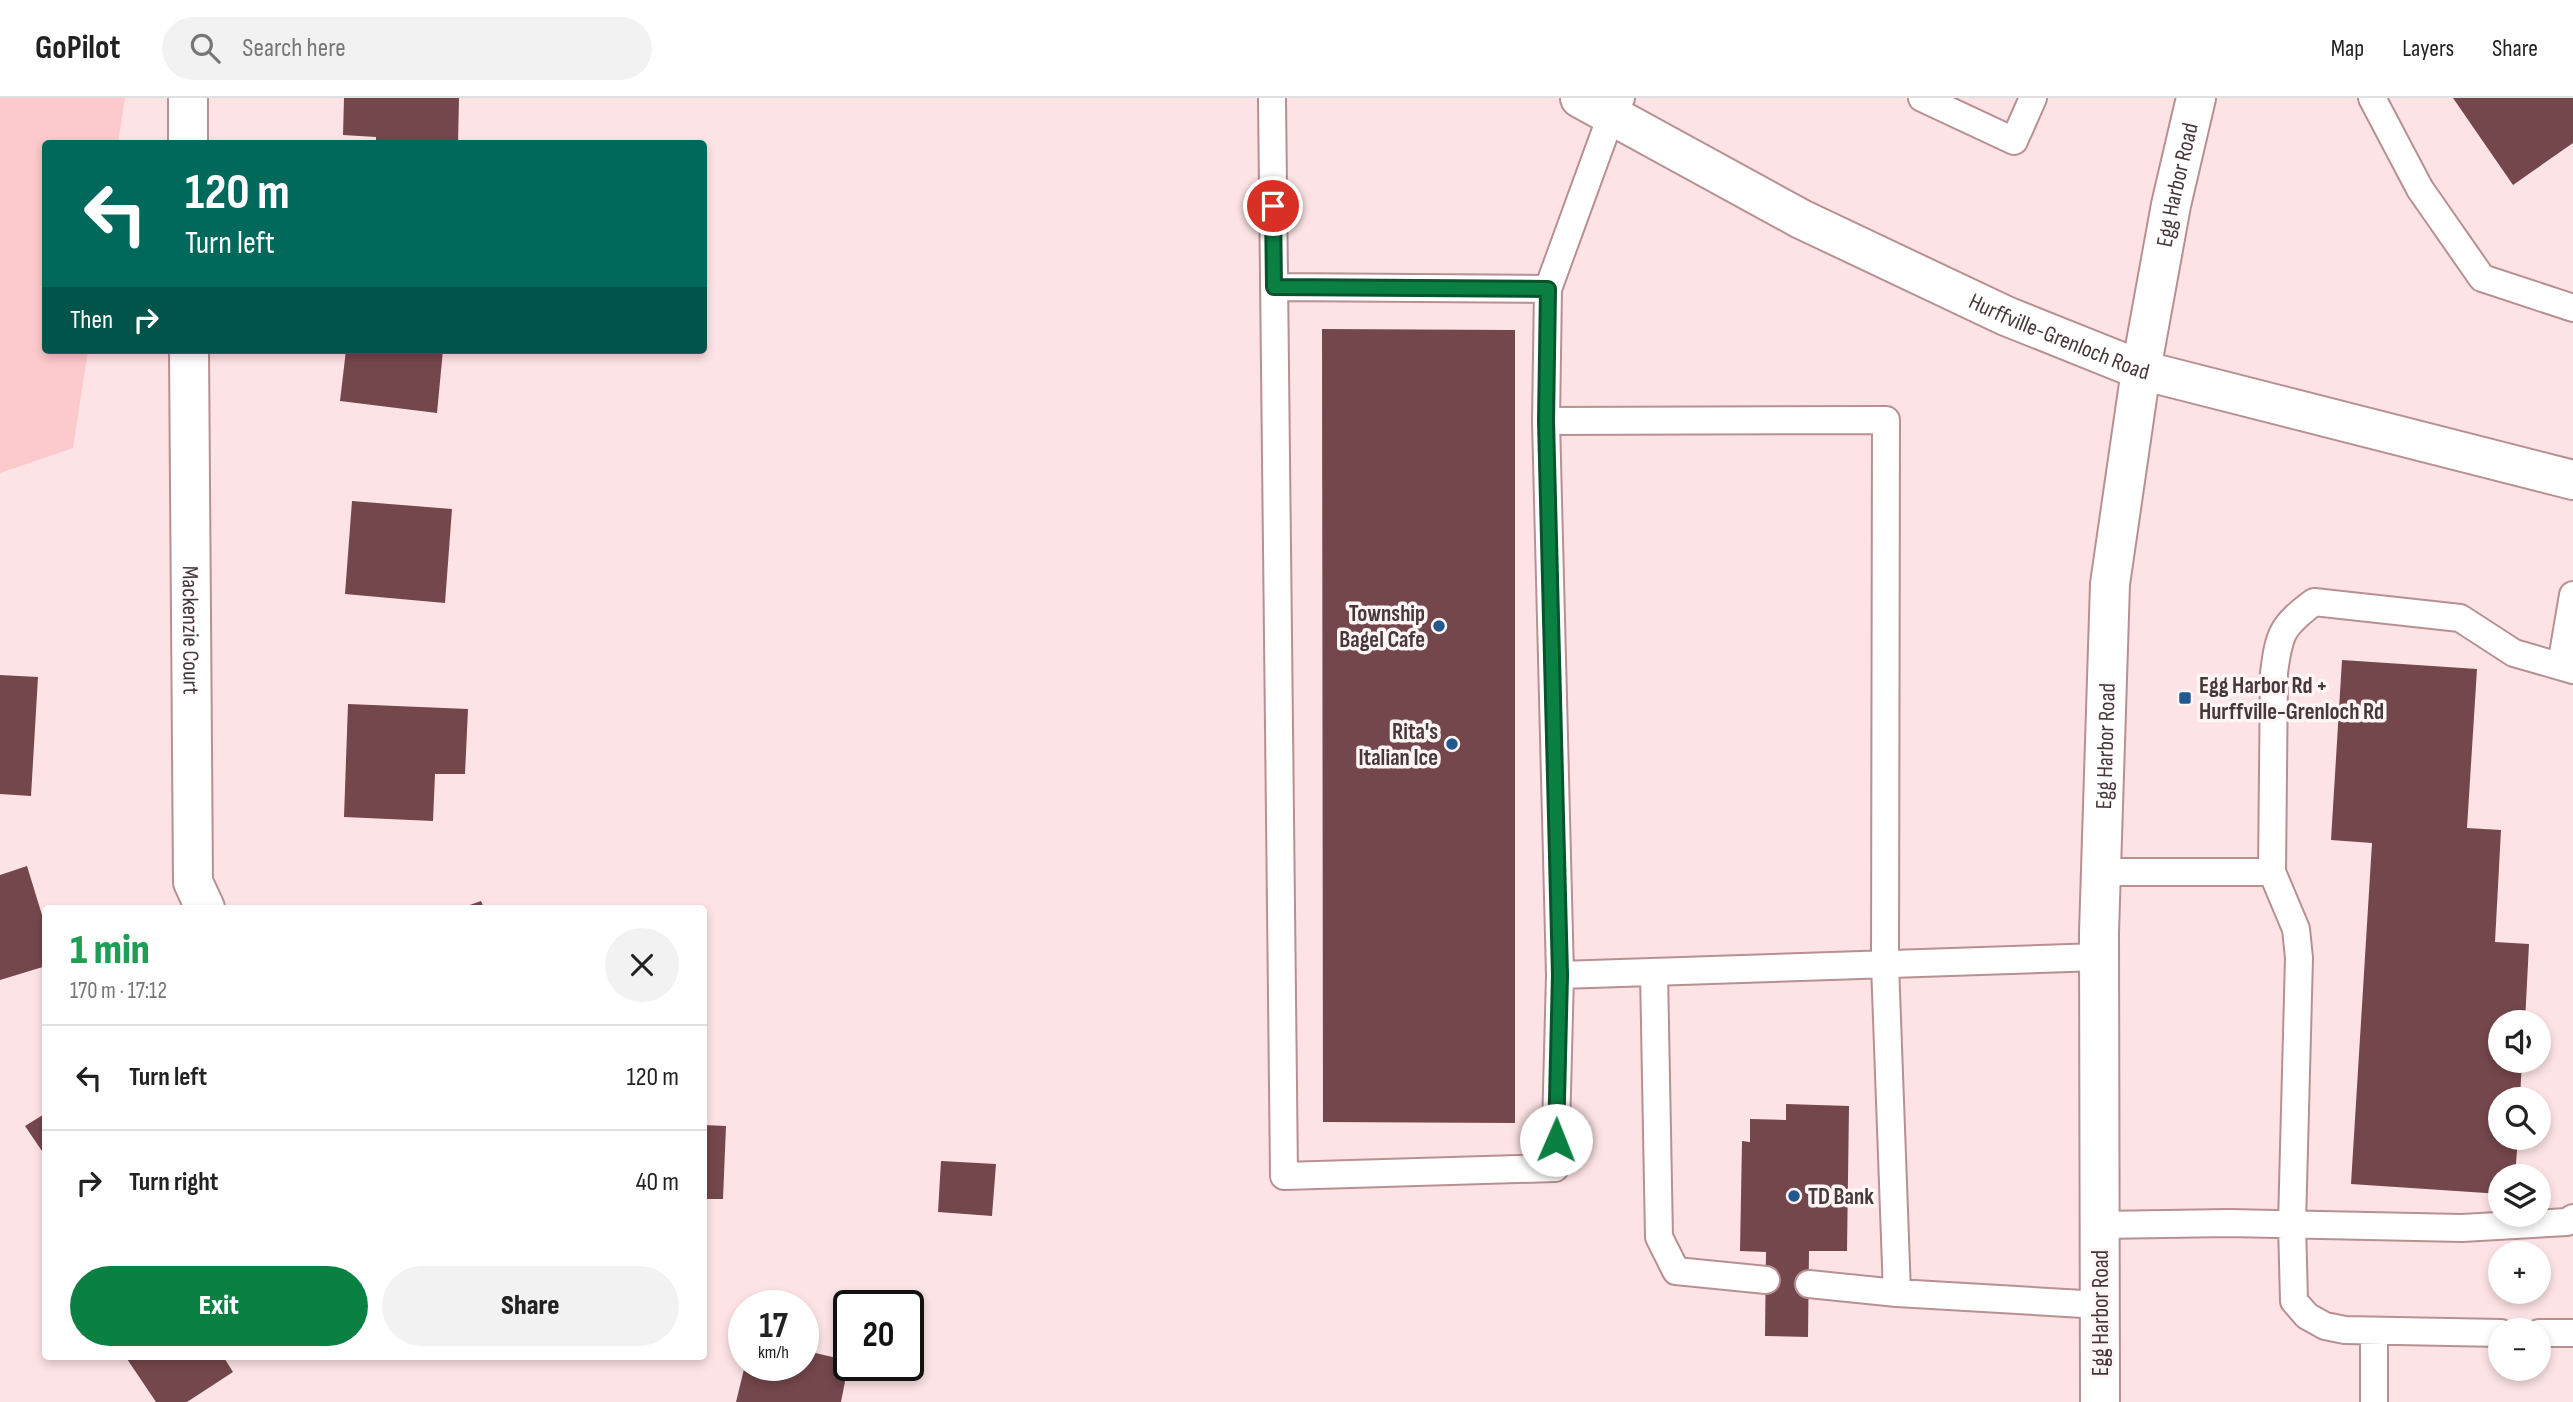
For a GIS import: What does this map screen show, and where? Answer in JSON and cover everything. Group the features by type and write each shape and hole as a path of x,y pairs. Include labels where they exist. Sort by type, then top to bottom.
{"main road":[{"path":"187,98 188,140"},
{"name":"Egg Harbor Road","path":"2100,1402 2099,957 2110,584 2141,370 2171,205 2196,98"},
{"name":"Hurffville-Grenloch Road","path":"1604,104 1801,219 2006,316 2141,370 2573,480"},
{"name":"Mackenzie Court","path":"189,354 193,882 204,905"}],"lane":[{"path":"1272,98 1284,1176 1555,1168 1560,975 1546,421 1548,289 1604,104"},
{"path":"1922,98 2014,141 2033,98"},
{"path":"2372,98 2420,189 2482,278 2573,308"},
{"path":"1274,287 1548,289"},
{"path":"1546,421 1885,420 1885,964 1897,1293"},
{"path":"2488,1333 2374,1332 2325,1326 2307,1316 2294,1301 2292,1224 2299,958 2296,929 2272,872 2274,673 2278,640 2291,619 2314,602 2460,618 2514,653 2567,668 2573,595"},
{"path":"2101,872 2272,872"},
{"path":"1560,975 2099,957"},
{"path":"1654,972 1659,1237 1676,1271 1766,1280"},
{"path":"2100,1226 2292,1224 2462,1228 2567,1222 2573,1218"},
{"path":"1809,1284 1897,1293 2100,1305"},
{"path":"2374,1332 2374,1402"},
{"path":"2551,1333 2573,1333"}],"shaded area":[{"path":"0,98 125,98 118,140 42,140 42,354 87,354 73,448 0,473"}],"building":[{"path":"344,98 459,98 458,140 376,140 376,137 343,135"},
{"path":"2453,98 2573,98 2573,143 2513,185"},
{"path":"1322,329 1515,330 1515,1123 1323,1122"},
{"path":"346,354 443,354 437,413 340,401"},
{"path":"352,501 452,509 445,603 345,594"},
{"path":"2342,660 2477,669 2467,828 2501,830 2495,942 2529,944 2526,1010 2488,1010 2488,1073 2521,1073 2521,1087 2488,1087 2488,1150 2517,1150 2516,1164 2488,1164 2488,1193 2351,1184 2372,843 2331,840"},
{"path":"0,675 38,677 31,796 0,794"},
{"path":"348,704 468,709 465,774 435,774 433,821 344,817"},
{"path":"27,866 42,915 42,967 0,980 0,875"},
{"name":"TD Bank","path":"1786,1104 1849,1106 1847,1251 1809,1251 1808,1337 1765,1336 1766,1252 1740,1251 1742,1141 1750,1142 1750,1119 1786,1120"},
{"path":"42,1115 42,1151 25,1126"},
{"path":"707,1125 726,1126 723,1199 707,1199"},
{"path":"941,1161 996,1164 992,1216 938,1212"},
{"path":"819,1354 833,1357 833,1381 845,1381 841,1402 736,1402 741,1381 819,1381"},
{"path":"128,1360 226,1360 233,1372 187,1402 156,1402"}],"place":[{"name":"Township Bagel Cafe","path":"1439,626"},
{"name":"Egg Harbor Rd + Hurffville-Grenloch Rd","path":"2185,698"},
{"name":"Rita's Italian Ice","path":"1452,744"},
{"name":"TD Bank","path":"1794,1196"}],"route":[{"path":"1273,206 1274,287 1548,289 1546,421 1560,975 1556,1140"}]}
